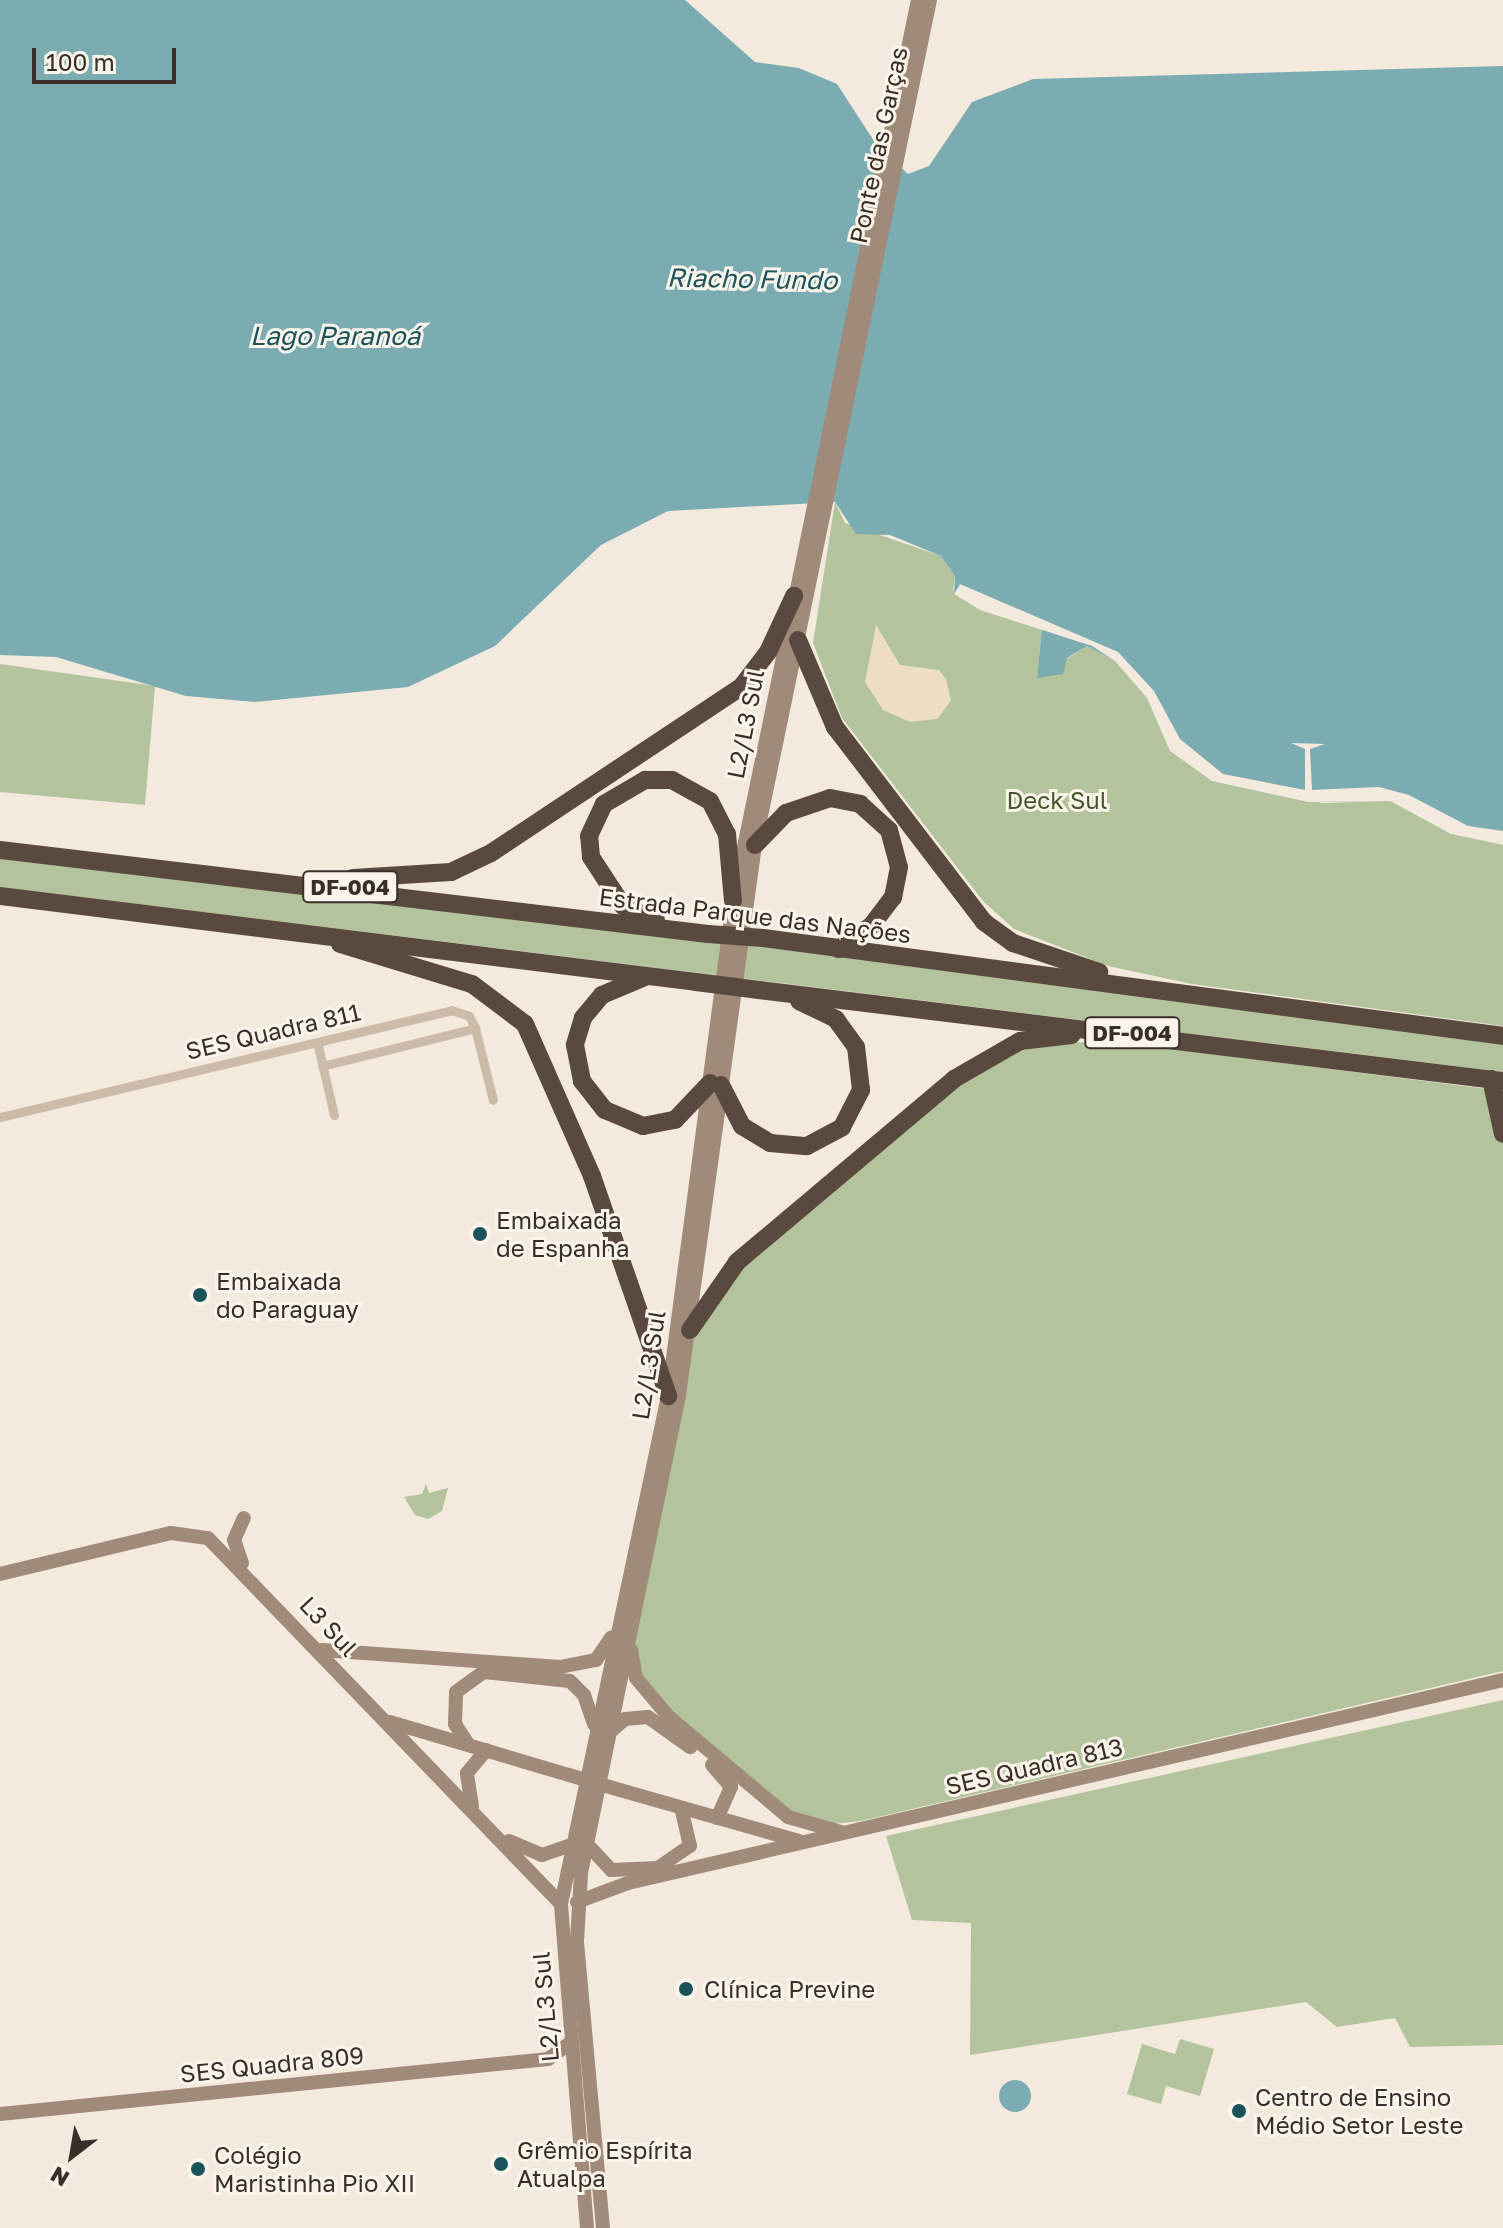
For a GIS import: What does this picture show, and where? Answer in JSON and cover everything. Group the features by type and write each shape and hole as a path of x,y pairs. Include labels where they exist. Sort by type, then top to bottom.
{"highway":[{"path":"281,879 423,877 480,859 742,686 768,652 794,596"},
{"path":"798,640 835,727 984,922 1013,943 1155,988"},
{"path":"704,934 639,914 610,894 591,857 589,836 604,804 645,780 697,790 723,820 733,901"},
{"path":"755,845 786,813 830,798 860,804 889,830 899,867 893,897 872,925 839,949"},
{"name":"Estrada Parque das Nações","path":"0,850 281,879 704,934 763,938 1503,1036"},
{"name":"DF-004","path":"0,896 767,991 1137,1033 1497,1080"},
{"path":"307,932 472,984 525,1024 625,1262 668,1396"},
{"path":"649,976 602,995 583,1018 575,1045 582,1081 605,1110 643,1126 675,1120 716,1084 742,1126 784,1146 827,1139 854,1109 862,1070 851,1036 824,1012 767,991"},
{"path":"690,1330 737,1262 981,1059 1048,1035 1137,1033"},
{"path":"1497,1080 1503,1134"}],"main road":[{"name":"Ponte das Garças","path":"819,534 901,116 918,0"},
{"name":"Ponte das Garças","path":"811,509 930,0"},
{"name":"L2/L3 Sul","path":"603,1731 630,1634 690,1330 733,901 811,509"},
{"name":"L2/L3 Sul","path":"587,2228 561,1904 580,1843 603,1731 618,1623 668,1396 755,845 819,534"},
{"path":"244,1518 234,1540 244,1567"},
{"name":"L3 Sul","path":"0,1574 189,1531 244,1567 561,1904"},
{"path":"322,1650 560,1667 596,1660 618,1623"},
{"path":"630,1634 636,1678 669,1717 788,1817 846,1833"},
{"path":"468,1744 455,1724 456,1692 484,1672 570,1681 584,1695 603,1731 625,1719 648,1717 695,1751 731,1787 717,1818"},
{"name":"SES Quadra 813","path":"577,1902 803,1843 1503,1680"},
{"path":"390,1721 803,1843"},
{"path":"473,1810 467,1773 486,1750"},
{"path":"492,1831 542,1855 580,1843 611,1870 658,1868 690,1846 681,1808"},
{"name":"L2/L3 Sul","path":"580,1843 577,1902 603,2228"},
{"path":"570,2043 548,2059 573,2071"},
{"name":"SES Quadra 809","path":"0,2114 548,2059"}],"street":[{"name":"SES Quadra 811","path":"0,1117 451,1010 469,1016 475,1028"},
{"path":"322,1066 475,1028 493,1100"},
{"path":"317,1042 334,1115"}],"green space":[{"name":"Deck Sul","path":"835,502 845,523 941,556 955,576 953,590 980,610 1042,628 1037,678 1087,646 1115,661 1147,698 1170,751 1212,781 1323,803 1390,801 1503,845 1503,1026 1192,984 1108,966 1014,929 983,901 842,718 813,643"},
{"path":"0,664 155,686 145,805 0,792"},
{"path":"0,858 166,870 1503,1042 1503,1072 0,887"},
{"path":"1048,1041 1144,1045 1503,1091 1503,1671 861,1821 833,1824 792,1813 648,1695 630,1634 690,1330 713,1288 981,1059"},
{"path":"426,1484 429,1493 448,1488 442,1511 428,1519 415,1515 404,1497 422,1494"},
{"path":"1503,1700 1503,2045 1410,2047 1395,2018 1337,2027 1306,2002 970,2055 971,1923 912,1920 886,1836"},
{"path":"1180,2039 1214,2049 1200,2096 1166,2086 1161,2104 1127,2094 1142,2044 1175,2054"}],"shaded area":[{"path":"876,625 900,665 939,670 946,679 951,701 937,719 910,722 883,710 865,682"}],"water":[{"name":"Lago Paranoá","path":"0,0 685,0 755,62 799,68 837,84 876,144 908,174 929,166 972,102 1033,79 1503,66 1503,845 1451,834 1390,801 1308,802 1212,781 1170,751 1147,698 1115,661 1087,646 1067,658 1063,674 1037,678 1042,628 980,610 954,594 955,576 941,556 890,535 856,534 835,502 668,511 601,545 495,646 408,687 255,702 186,696 56,657 0,655"},
{"path":"1015,2080 1026,2085 1031,2096 1026,2107 1015,2112 1004,2107 999,2096 1004,2085"}],"pier":[{"path":"960,584 1118,652 1154,691 1180,739 1223,774 1305,790 1305,749 1291,743 1325,744 1310,749 1312,790 1379,787 1409,795 1468,826 1503,831 1503,845 1451,834 1390,801 1308,802 1212,781 1170,751 1147,698 1115,661 1092,646 980,610 954,594"}],"place":[{"name":"Embaixada de Espanha","path":"480,1234"},
{"name":"Embaixada do Paraguay","path":"200,1295"},
{"name":"Clínica Previne","path":"686,1989"},
{"name":"Centro de Ensino Médio Setor Leste","path":"1239,2111"},
{"name":"Grêmio Espírita Atualpa","path":"501,2164"},
{"name":"Colégio Maristinha Pio XII","path":"198,2169"}],"water label":[{"name":"Riacho Fundo","path":"752,279"}]}
